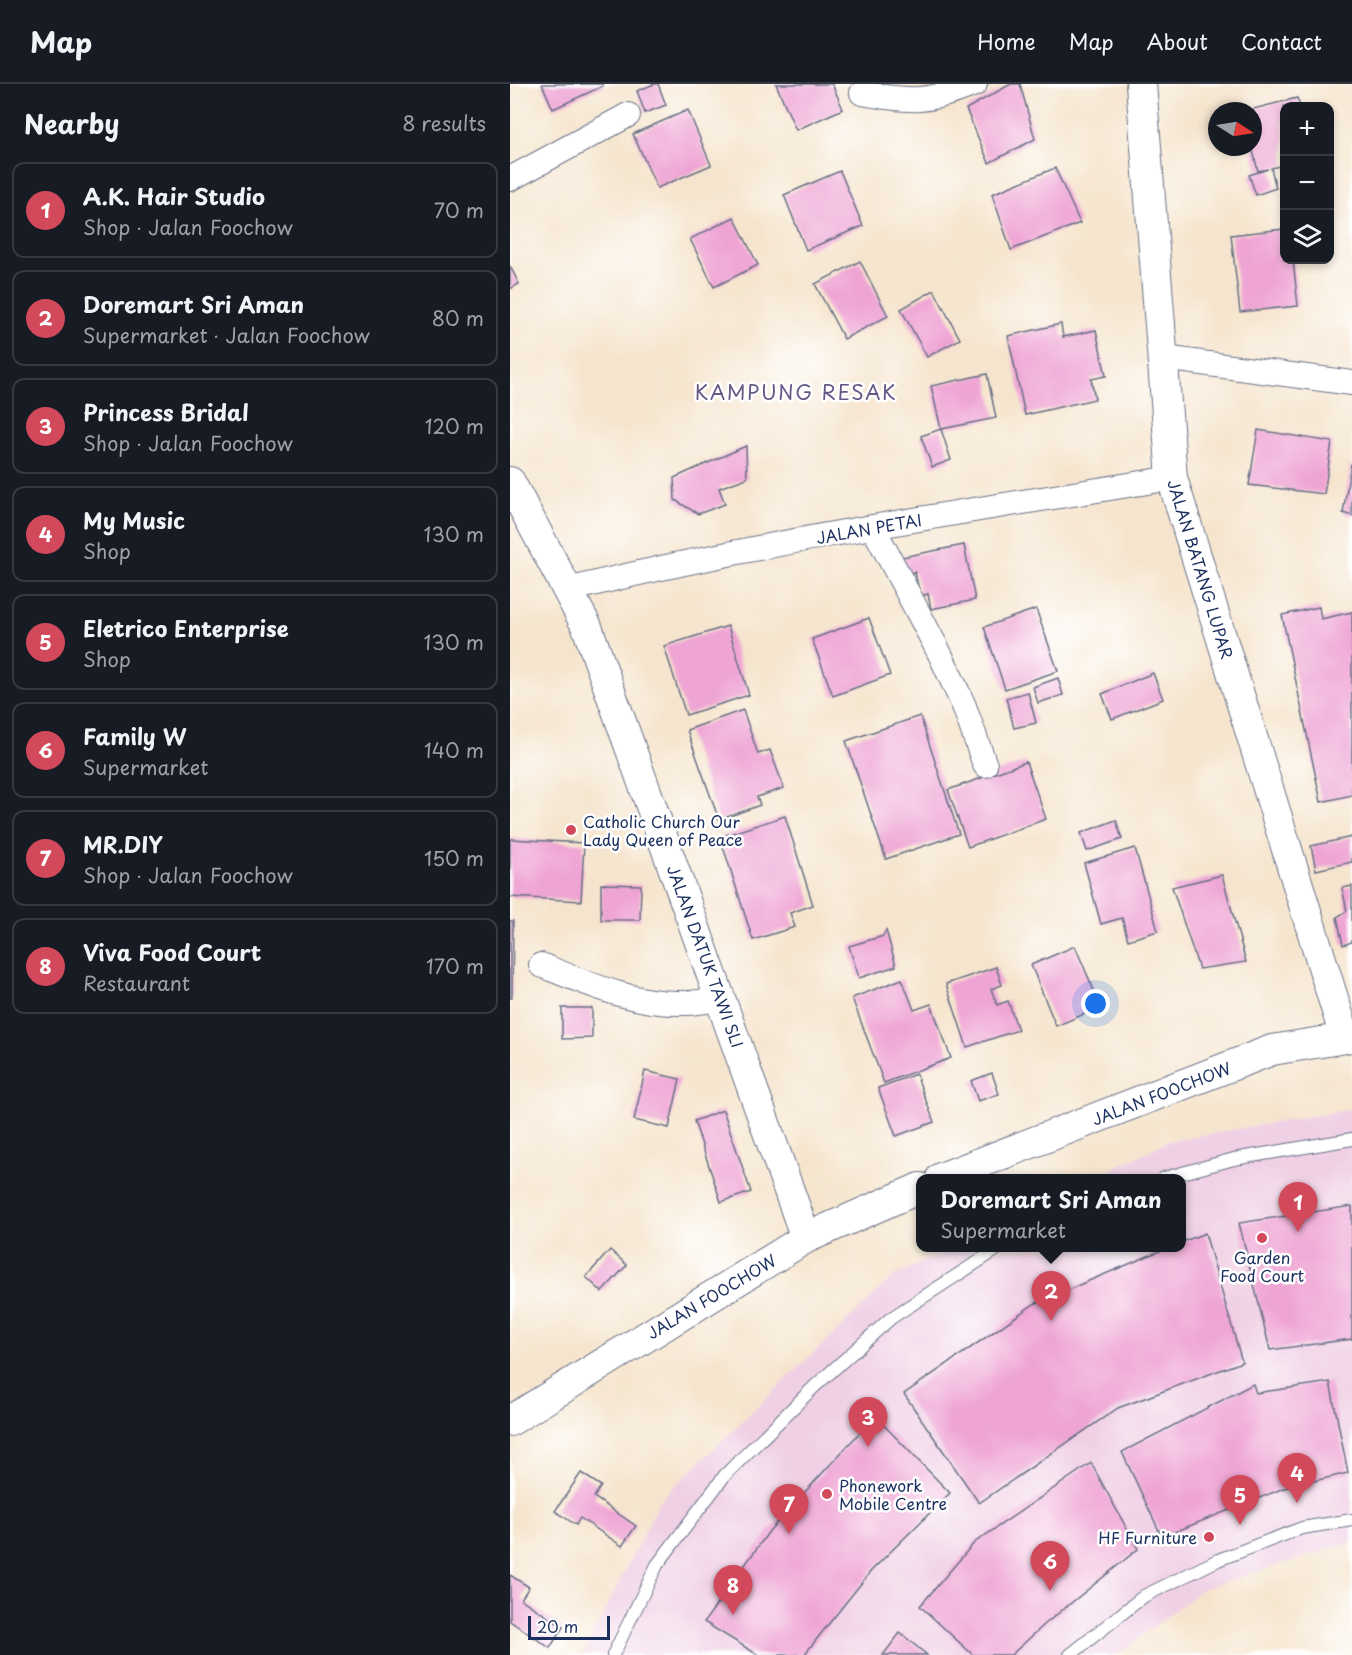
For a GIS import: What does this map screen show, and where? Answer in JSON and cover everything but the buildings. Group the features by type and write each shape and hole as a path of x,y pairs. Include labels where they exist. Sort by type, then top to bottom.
{"street":[{"path":"862,93 904,101 923,100 975,84"},
{"name":"JALAN BATANG LUPAR","path":"1141,84 1172,478 1349,1037"},
{"path":"510,179 628,115"},
{"path":"1164,358 1352,383"},
{"name":"JALAN PETAI","path":"568,590 654,568 873,527 1172,478"},
{"name":"JALAN DATUK TAWI SLI","path":"510,482 587,627 806,1238"},
{"path":"873,527 941,656 964,706 985,765"},
{"path":"541,965 595,987 635,998 683,1004 722,999"},
{"name":"JALAN FOOCHOW","path":"954,1174 1272,1050 1349,1037"},
{"name":"JALAN FOOCHOW","path":"510,1421 806,1238 916,1190"}],"lane":[{"path":"1182,1174 1234,1159 1352,1139"},
{"path":"613,1655 657,1564 725,1475 814,1387 891,1318 993,1252"},
{"path":"1070,1655 1144,1596 1218,1560 1302,1528 1352,1520"}],"shaded area":[{"path":"1352,1109 1352,1542 1202,1589 1117,1655 583,1655 660,1500 894,1276 944,1252 1186,1252 1186,1174 1101,1174 1169,1141"}],"place":[{"name":"Catholic Church Our Lady Queen of Peace","path":"571,830"},
{"name":"A.K. Hair Studio","path":"1298,1232"},
{"name":"Garden Food Court","path":"1262,1238"},
{"name":"Doremart Sri Aman","path":"1051,1321"},
{"name":"Princess Bridal","path":"868,1447"},
{"name":"Phonework Mobile Centre","path":"827,1494"},
{"name":"My Music","path":"1297,1503"},
{"name":"Eletrico Enterprise","path":"1240,1525"},
{"name":"MR.DIY","path":"789,1534"},
{"name":"HF Furniture","path":"1209,1537"},
{"name":"Family W","path":"1050,1591"},
{"name":"Viva Food Court","path":"733,1615"}],"district":[{"name":"KAMPUNG RESAK","path":"796,392"}]}
